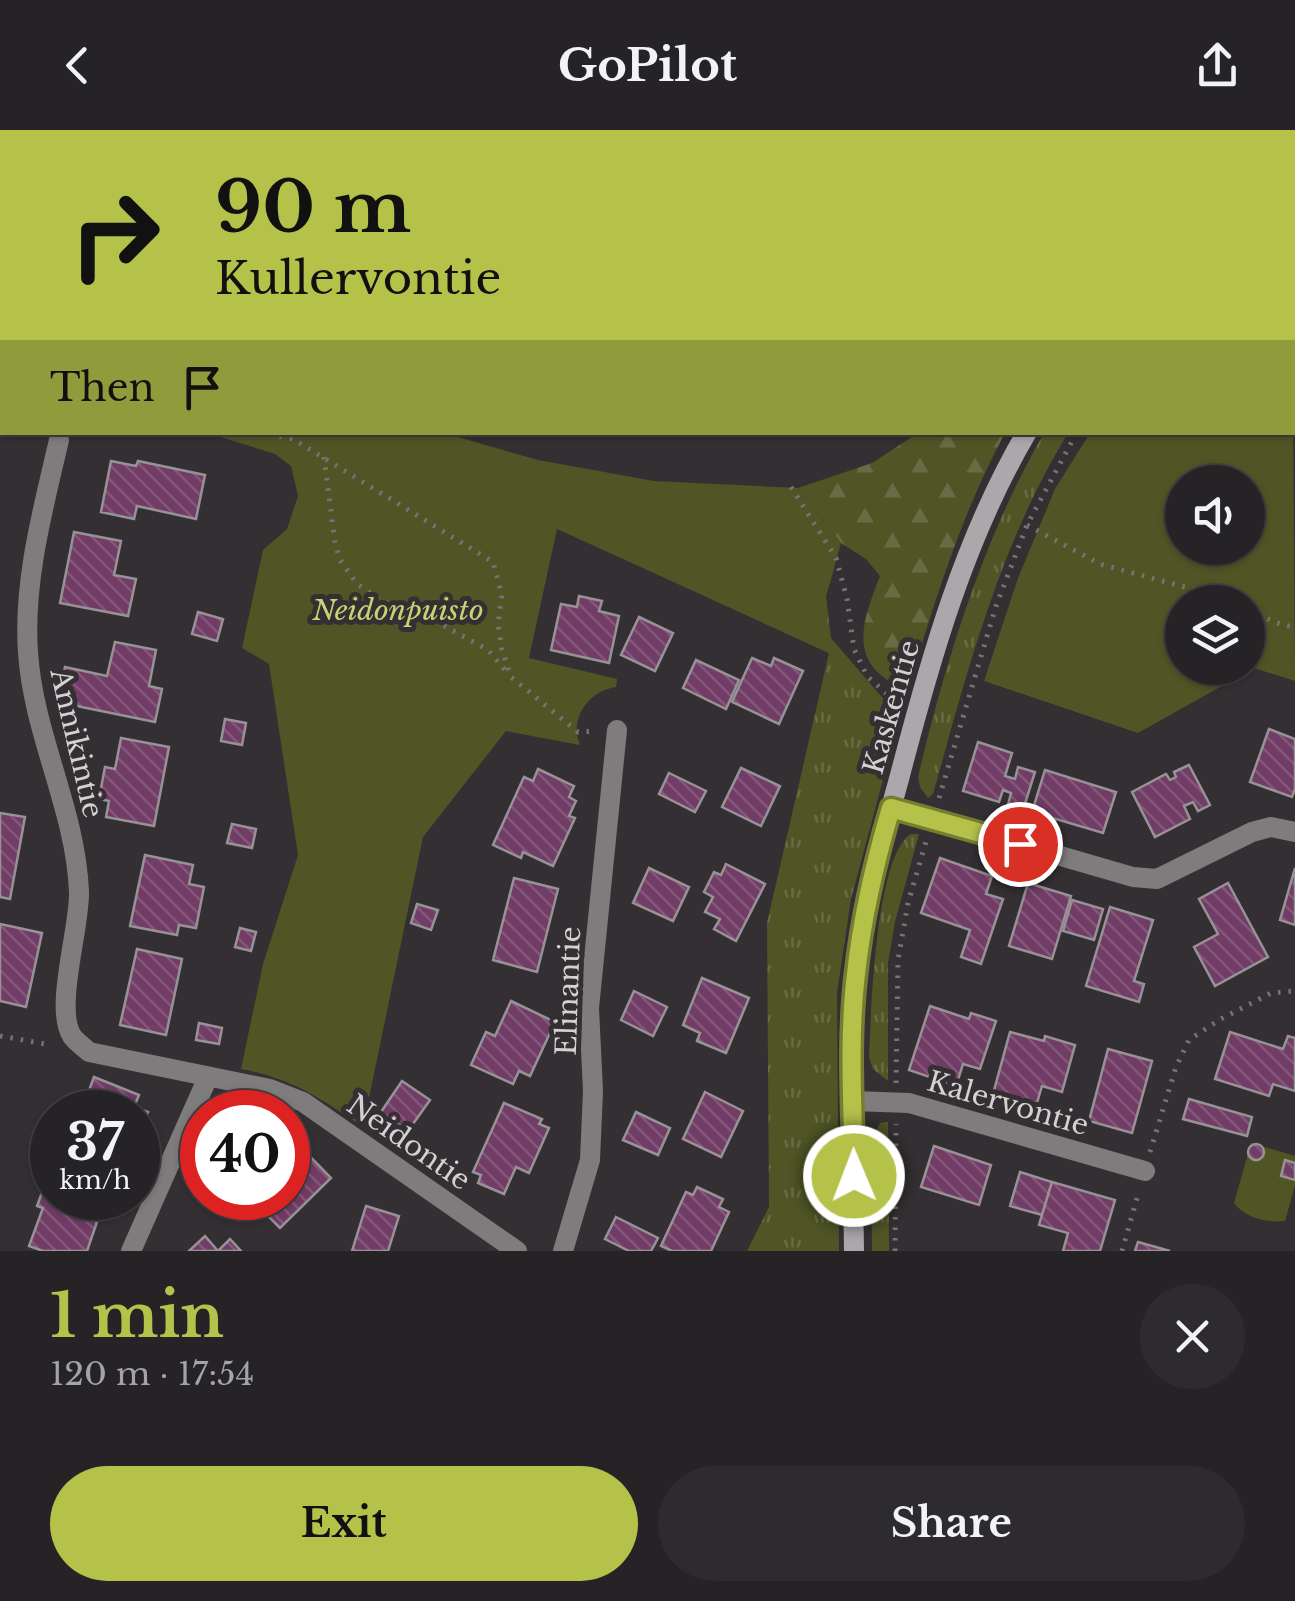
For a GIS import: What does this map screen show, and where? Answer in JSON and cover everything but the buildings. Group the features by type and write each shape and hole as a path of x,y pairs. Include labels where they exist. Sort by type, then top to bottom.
{"street":[{"name":"Kaskentie","path":"854,1251 855,977 862,924 914,720 952,596 999,480 1024,435"},
{"name":"Annikintie","path":"59,440 28,599 28,652 36,708 76,859 79,894 65,1008 71,1035 89,1052"},
{"name":"Elinantie","path":"563,1251 590,1160 593,1091 589,1008 617,730"},
{"path":"891,808 1132,878 1157,879 1252,832 1272,827 1295,832"},
{"name":"Neidontie","path":"89,1052 270,1089 304,1102 517,1251"},
{"path":"131,1251 208,1077"},
{"name":"Kalervontie","path":"853,1101 909,1103 1145,1170"}],"path":[{"path":"274,435 293,439 493,562 502,596 498,624 502,650 511,677"},
{"path":"324,457 335,544 340,560 357,584 384,602 418,612 488,650 511,677 578,732 617,730"},
{"path":"791,487 836,558 854,649 868,676 914,720"},
{"path":"1027,525 1100,564 1177,585"},
{"path":"1265,618 1295,627"},
{"path":"1122,1251 1176,1067 1189,1040 1271,993 1295,991"},
{"path":"0,1036 89,1052"}],"green space":[{"name":"Neidonpuisto","path":"214,435 451,435 538,460 654,481 798,488 841,543 826,596 829,653 557,529 529,658 617,679 616,687 597,694 583,708 577,726 580,745 506,731 423,837 363,1127 310,1094 310,1090 241,1069 263,964 298,855 269,664 242,648 263,550 287,529 298,496 291,466 275,454"},
{"path":"915,435 1004,435 963,525 909,687 904,689 886,679 866,655 864,626 880,576 866,559 841,543 798,488 872,463"},
{"path":"1043,435 1067,435 1044,475 1005,563 973,654 933,794 928,798 918,777 941,688 985,556"},
{"path":"1089,435 1293,435 1295,681 1265,671 1265,585 1165,585 1165,685 1224,685 1138,733 984,681 1018,578 1055,489"},
{"path":"834,569 826,596 831,638 886,702 898,724 851,899 837,993 839,1251 747,1251 769,1207 767,923 829,653 703,595"},
{"path":"911,834 919,834 888,963 888,1081 873,1069 869,1058 877,938 890,872 899,848"},
{"path":"888,1122 889,1251 872,1251 871,1142 880,1123"},
{"path":"1251,1143 1295,1156 1295,1186 1285,1221 1256,1218 1234,1203"}],"route":[{"path":"854,1176 855,977 862,924 891,808 1020,844"}]}
